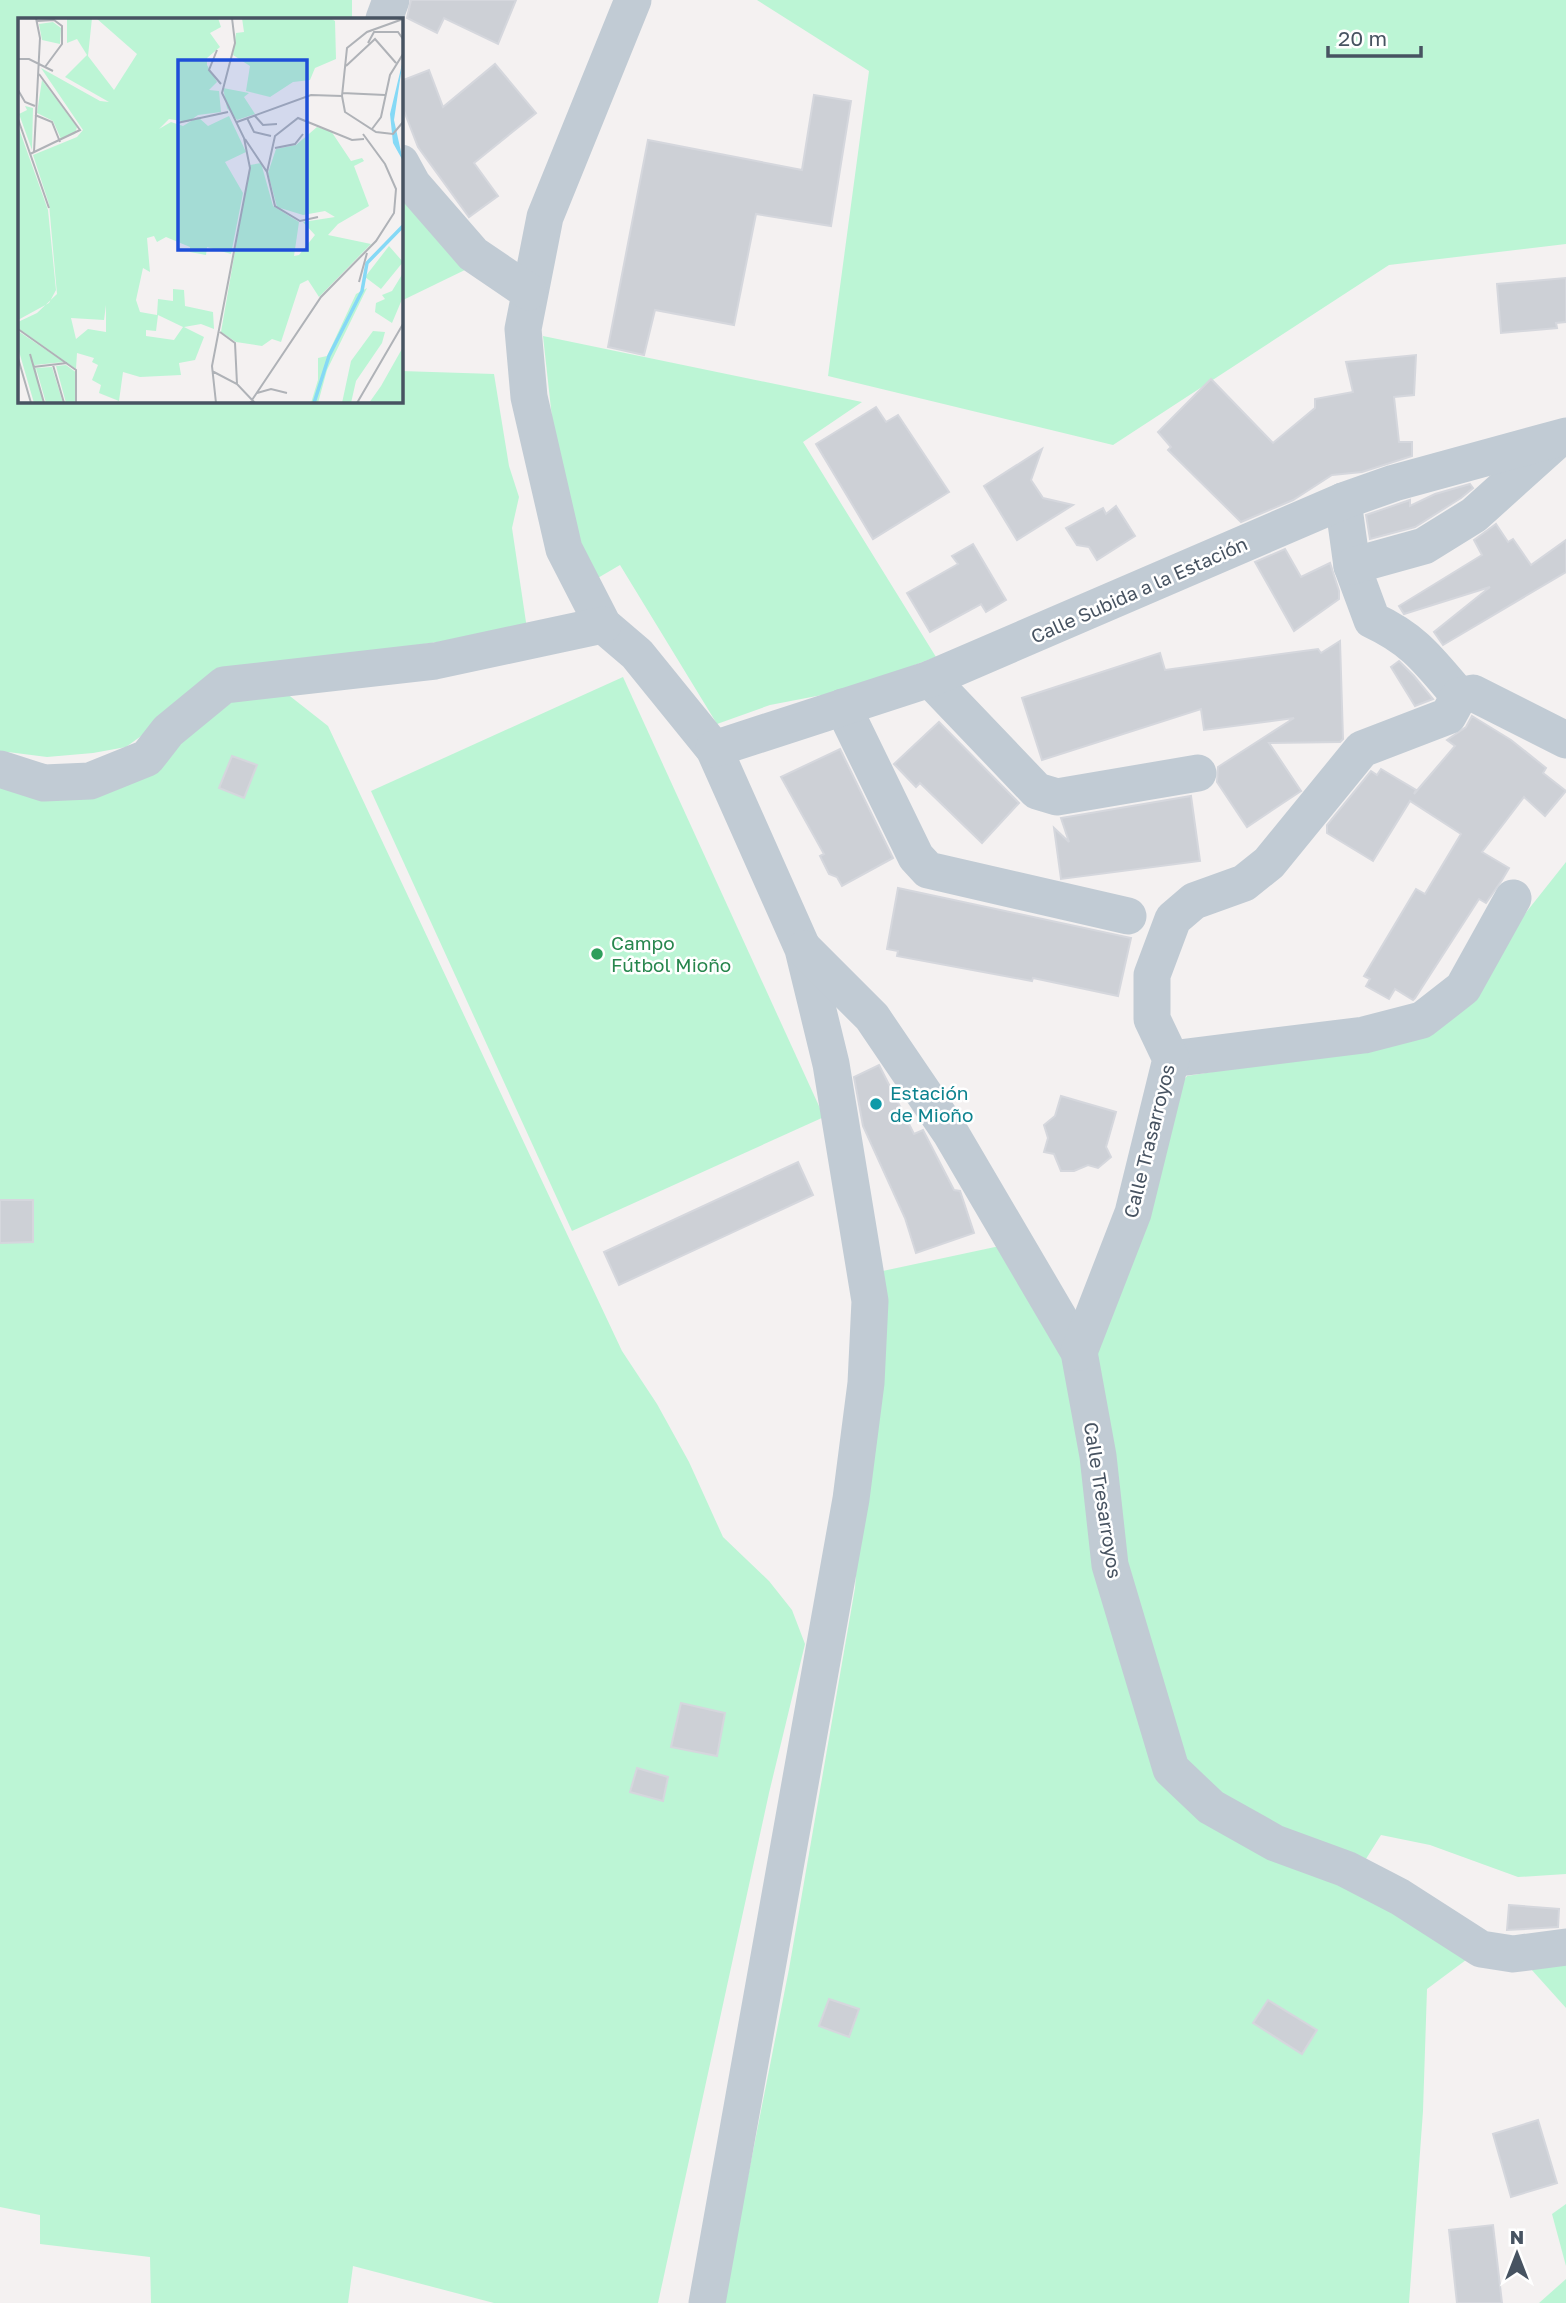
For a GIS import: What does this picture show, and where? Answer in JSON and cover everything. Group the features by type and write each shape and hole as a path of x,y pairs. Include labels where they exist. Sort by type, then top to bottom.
{"street":[{"path":"384,18 391,0"},
{"path":"634,0 545,218 523,329 532,410 564,549 603,625 637,654 714,749 803,949 831,1064 870,1301 866,1382 851,1499 707,2303"},
{"path":"402,165 413,185 473,254 530,292"},
{"path":"1352,566 1424,546 1474,515 1562,438"},
{"name":"Calle Subida a la Estación","path":"714,749 930,679 1343,501 1394,483 1562,438"},
{"path":"1343,501 1352,566 1372,620 1399,633 1417,646 1459,696 1473,693 1566,740"},
{"path":"0,769 44,783 90,781 147,758 168,731 224,685 435,661 603,625"},
{"path":"930,679 1037,791 1057,797 1198,773"},
{"name":"Calle Trasarroyos","path":"1079,1352 1133,1213 1171,1059 1152,1018 1152,975 1173,919 1194,901 1244,883 1269,863 1362,749 1448,716 1459,696"},
{"path":"844,707 916,858 928,870 1128,916"},
{"path":"1171,1059 1364,1035 1422,1020 1464,988 1513,898"},
{"name":"Calle Tresarroyos","path":"803,949 872,1017 950,1132 1079,1352 1098,1456 1110,1565 1171,1769 1212,1807 1275,1843 1346,1869 1400,1897 1481,1948 1513,1954 1566,1947"}],"green space":[{"path":"0,0 352,0 352,18 18,18 18,402 402,402 402,371 494,374 509,466 519,497 512,528 527,629 321,659 159,723 126,747 47,757 0,751"},
{"path":"757,0 1566,0 1566,244 1389,265 1113,445 828,376 869,71"},
{"path":"402,183 469,268 402,301"},
{"path":"543,336 862,402 803,442 936,657 848,690 770,705 717,724 620,565 591,582 554,436"},
{"name":"Campo Fútbol Mioño","path":"623,677 824,1117 572,1231 371,791"},
{"path":"286,693 328,726 622,1351 657,1404 689,1462 723,1537 769,1581 792,1610 805,1644 769,1793 658,2303 494,2303 353,2266 348,2303 151,2303 150,2257 40,2244 40,2215 0,2207 0,782 136,777 242,694"},
{"path":"1566,862 1566,1874 1518,1877 1430,1845 1381,1835 1364,1862 1241,1815 1184,1767 1118,1564 1095,1364 1111,1294 1175,1092 1187,1076 1318,1055 1435,1027"},
{"path":"1004,1247 1066,1364 1157,1761 1331,1873 1470,1957 1427,1989 1423,2111 1409,2303 723,2303 789,1969 855,1588 878,1272"},
{"path":"1566,1957 1566,2008 1521,1958"},
{"path":"1566,2204 1566,2266 1552,2214"},
{"path":"1566,2279 1566,2303 1539,2303"}],"building":[{"path":"411,0 516,0 498,44 444,18 437,33 407,18"},
{"path":"495,64 536,113 474,163 498,196 469,217 418,147 402,106 402,81 429,70 443,107"},
{"path":"814,95 851,101 831,226 756,214 734,325 655,310 644,355 608,347 648,140 802,170"},
{"path":"1566,278 1566,322 1556,323 1557,328 1501,333 1497,284"},
{"path":"1416,355 1414,395 1394,397 1399,442 1412,442 1412,456 1362,472 1332,475 1293,500 1241,522 1168,450 1171,447 1158,432 1211,379 1273,443 1315,408 1315,399 1353,392 1346,362"},
{"path":"876,407 886,422 898,415 949,492 873,539 816,444"},
{"path":"1042,449 1031,480 1043,498 1073,505 1017,540 984,486"},
{"path":"1470,484 1473,488 1461,498 1415,527 1370,539 1366,515 1410,500 1410,506 1435,494"},
{"path":"1116,506 1135,536 1097,560 1089,547 1077,545 1066,528 1103,508 1106,514"},
{"path":"1496,524 1508,542 1513,539 1531,565 1566,540 1566,572 1443,645 1434,632 1490,587 1404,614 1399,606 1482,555 1474,540"},
{"path":"973,544 1006,600 986,612 981,604 930,632 907,593 958,564 952,556"},
{"path":"1285,549 1301,577 1330,563 1339,591 1339,599 1294,631 1255,562"},
{"path":"1340,641 1343,739 1340,742 1269,743 1301,791 1247,827 1217,782 1218,767 1294,718 1204,730 1201,709 1042,760 1022,698 1160,653 1165,670 1318,649 1321,653"},
{"path":"1399,661 1433,699 1415,706 1391,667"},
{"path":"1472,716 1511,740 1546,768 1543,773 1566,791 1545,816 1524,797 1482,852 1509,868 1502,880 1486,903 1479,899 1415,998 1413,1000 1395,989 1389,999 1366,986 1370,979 1364,976 1416,889 1425,894 1461,834 1410,801 1373,861 1327,833 1327,825 1371,771 1377,775 1381,769 1416,790 1414,794 1455,746 1447,740 1466,727"},
{"path":"939,722 1019,803 982,843 920,783 916,787 894,764"},
{"path":"840,749 893,858 842,886 837,877 829,874 820,856 824,854 781,777"},
{"path":"232,756 257,765 244,798 219,788"},
{"path":"1191,796 1200,861 1061,879 1054,828 1069,842 1061,818"},
{"path":"898,888 1131,938 1118,996 1033,978 1032,981 897,956 898,951 887,949"},
{"path":"879,1065 914,1134 923,1130 954,1190 960,1191 974,1233 916,1253 905,1218 863,1126 854,1077"},
{"path":"1061,1096 1116,1112 1106,1147 1111,1157 1098,1168 1088,1165 1074,1171 1061,1171 1054,1154 1044,1152 1048,1138 1044,1125 1055,1116"},
{"path":"798,1162 813,1195 619,1285 604,1252"},
{"path":"0,1200 33,1200 33,1242 0,1243"},
{"path":"681,1703 725,1713 717,1756 671,1747"},
{"path":"637,1768 668,1777 663,1801 630,1792"},
{"path":"1509,1905 1559,1909 1558,1927 1507,1930"},
{"path":"829,1999 859,2009 849,2037 819,2026"},
{"path":"1268,2000 1317,2030 1302,2054 1253,2023"},
{"path":"1538,2120 1557,2183 1511,2197 1493,2134"},
{"path":"1493,2225 1502,2303 1457,2303 1449,2230"}],"place":[{"name":"Campo Fútbol Mioño","path":"597,954"},
{"name":"Estación de Mioño","path":"876,1104"}]}
